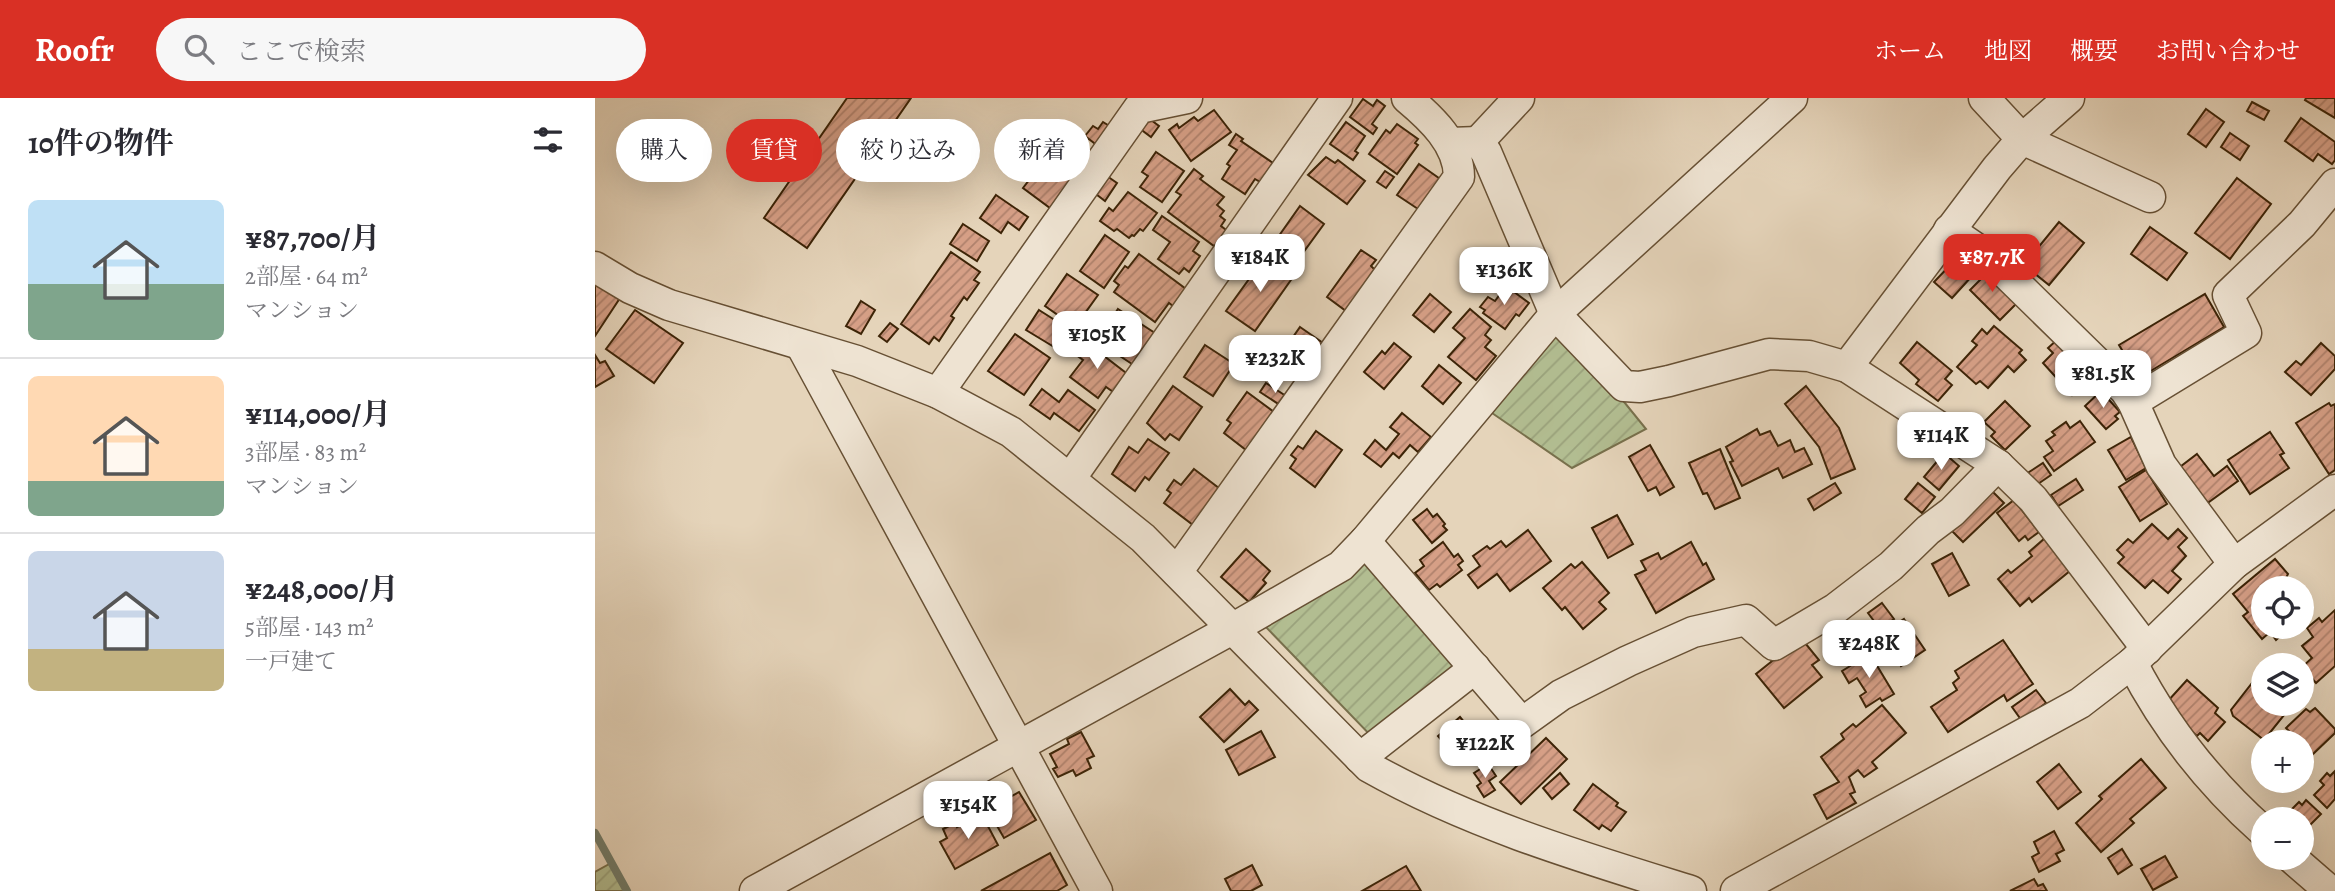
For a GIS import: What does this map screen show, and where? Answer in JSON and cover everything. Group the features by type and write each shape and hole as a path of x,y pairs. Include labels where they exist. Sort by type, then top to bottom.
{"street":[{"path":"938,393 1139,108 1187,98"},
{"path":"1070,479 1337,98"},
{"path":"1407,98 1464,142 1486,152 1555,314 1623,386 1640,387 1669,381 1769,354 1809,356 1847,367 1999,465 2033,499 2139,656 2147,693 2187,751 2251,819"},
{"path":"1177,572 1459,177 1464,142 1519,98"},
{"path":"755,891 1232,629 1341,566 1365,541 1555,314 1792,98"},
{"path":"1984,98 2022,139 2150,197"},
{"path":"1847,367 1949,230 2022,139 2069,98"},
{"path":"2133,401 2246,333 2228,295 2302,223 2335,184"},
{"path":"1949,230 1990,258 2125,390 2133,401 2161,465 2234,565"},
{"path":"595,267 630,288 669,305 857,361 938,393 1011,432 1143,538 1369,767 1404,787 1484,822 1569,854 1691,891"},
{"path":"801,345 1097,891"},
{"path":"1365,541 1522,723 1561,695 1693,632 1746,620 1775,645 1835,609 1891,566 1927,530 1952,512 1999,465"},
{"path":"1736,891 2080,703 2139,656 2234,565 2335,490"},
{"path":"1360,758 1475,668"},
{"path":"2306,870 2330,891"}],"green space":[{"path":"1551,326 1612,387 1646,429 1572,468 1492,413 1491,401"},
{"path":"1367,549 1465,667 1374,739 1262,623"},
{"path":"611,863 627,891 595,891 595,872"}],"building":[{"path":"847,98 911,98 896,119 836,119 836,182 853,182 807,248 764,218 789,182 822,182 822,134"},
{"path":"2335,98 2335,118 2305,100"},
{"path":"1363,99 1373,106 1377,100 1385,106 1372,124 1377,128 1373,134 1350,117"},
{"path":"2252,102 2269,111 2264,120 2247,111"},
{"path":"2206,109 2224,122 2206,147 2188,134"},
{"path":"1214,110 1231,132 1191,161 1169,130 1177,124 1179,128 1194,117 1198,121"},
{"path":"1147,117 1159,126 1151,137 1139,128"},
{"path":"2301,118 2335,142 2335,160 2332,164 2318,154 2313,161 2285,141"},
{"path":"1103,122 1111,127 1098,146 1090,140 1090,130 1093,126 1098,129"},
{"path":"1346,122 1365,136 1355,151 1358,153 1353,160 1330,144"},
{"path":"1397,124 1418,139 1415,143 1418,145 1397,174 1369,154 1386,130 1390,133"},
{"path":"2230,133 2249,146 2240,160 2221,147"},
{"path":"1236,134 1243,139 1241,141 1273,163 1260,182 1255,179 1245,194 1222,179 1230,166 1227,164 1237,150 1229,145"},
{"path":"1156,152 1184,171 1162,202 1140,187 1148,176 1142,172"},
{"path":"1326,157 1335,163 1338,160 1365,181 1347,204 1308,175"},
{"path":"1419,164 1443,181 1421,211 1397,195"},
{"path":"1194,169 1203,176 1200,179 1224,197 1217,205 1224,211 1220,216 1225,220 1221,226 1230,233 1218,249 1168,212 1181,195 1176,192"},
{"path":"1385,171 1394,177 1386,188 1377,182"},
{"path":"1104,174 1117,183 1105,201 1092,191"},
{"path":"2237,178 2271,204 2230,259 2195,233"},
{"path":"1028,182 1069,182 1050,208 1023,188"},
{"path":"1128,192 1157,213 1143,231 1140,229 1129,238 1100,221 1109,208 1113,211"},
{"path":"996,195 1028,217 1019,230 1008,222 1001,233 980,218"},
{"path":"1300,206 1324,224 1300,257 1276,240"},
{"path":"1162,216 1199,242 1193,251 1200,256 1189,272 1184,268 1179,274 1158,259 1170,242 1153,230"},
{"path":"2059,222 2084,243 2049,285 2024,265"},
{"path":"963,224 989,241 977,261 950,244"},
{"path":"2150,227 2187,253 2167,280 2131,254"},
{"path":"1105,235 1129,252 1104,288 1080,271"},
{"path":"1361,250 1376,260 1371,266 1376,271 1346,311 1327,297"},
{"path":"951,252 980,272 974,280 979,283 967,300 964,297 939,341 934,337 929,344 901,324"},
{"path":"1139,254 1186,289 1173,306 1169,303 1155,322 1114,292 1119,285 1114,281 1125,266 1128,268"},
{"path":"1265,257 1293,277 1255,331 1226,311"},
{"path":"1954,261 1972,276 1952,298 1934,282"},
{"path":"1980,265 2017,303 2000,320 1970,290 1981,279 1974,272"},
{"path":"1067,274 1098,295 1075,327 1045,306"},
{"path":"595,281 620,298 595,336"},
{"path":"1506,286 1529,303 1505,329 1483,313 1485,310 1480,307 1488,297 1495,301"},
{"path":"1430,294 1451,312 1434,332 1413,315"},
{"path":"2205,294 2224,327 2139,378 2119,345"},
{"path":"861,301 875,310 861,334 846,326"},
{"path":"1118,309 1158,335 1135,366 1097,341"},
{"path":"1470,309 1491,327 1485,335 1491,340 1485,347 1496,356 1476,380 1448,357 1465,338 1453,328"},
{"path":"635,310 683,343 654,383 606,349"},
{"path":"1039,310 1072,331 1059,350 1026,330"},
{"path":"890,323 898,329 887,342 879,336"},
{"path":"1994,326 2022,350 2019,353 2026,360 2014,372 2008,366 1988,388 1980,381 1976,384 1957,367 1977,345 1972,341 1982,329 1987,334"},
{"path":"1300,327 1323,343 1296,382 1273,366"},
{"path":"1015,334 1050,358 1024,395 988,371"},
{"path":"1082,339 1130,376 1116,394 1106,387 1098,398 1070,377 1083,360 1072,352"},
{"path":"2058,339 2089,373 2083,378 2086,382 2072,395 2043,363 2053,353 2048,348"},
{"path":"1917,342 1952,371 1945,379 1952,385 1938,401 1916,384 1919,380 1900,363"},
{"path":"1394,343 1411,357 1384,389 1364,372 1382,351 1385,354"},
{"path":"2321,343 2335,356 2335,369 2311,395 2285,372 2296,361 2301,365"},
{"path":"1205,345 1234,364 1213,396 1184,377"},
{"path":"595,355 600,363 605,361 614,376 595,387"},
{"path":"1439,365 1461,383 1443,404 1422,386"},
{"path":"1266,383 1289,398 1283,407 1260,392"},
{"path":"1173,386 1202,407 1179,440 1170,434 1165,440 1147,423"},
{"path":"1806,386 1839,428 1855,469 1831,479 1819,447 1785,404"},
{"path":"1042,389 1059,402 1068,390 1095,410 1079,431 1054,413 1050,419 1030,405"},
{"path":"2101,391 2120,412 2115,416 2118,419 2106,429 2085,406"},
{"path":"1247,392 1274,412 1246,450 1224,433 1231,423 1227,420"},
{"path":"2005,401 2030,426 2005,450 1991,436 1995,432 1984,422"},
{"path":"2329,403 2331,406 2335,404 2335,470 2329,474 2296,423"},
{"path":"1402,413 1431,437 1418,452 1410,445 1399,458 1393,453 1381,467 1364,454 1375,440 1386,450 1399,434 1390,427"},
{"path":"2080,421 2095,442 2054,471 2044,457 2053,451 2046,441 2055,435 2052,432 2066,422 2070,428"},
{"path":"1757,429 1760,435 1770,431 1778,446 1790,440 1795,452 1804,448 1812,464 1783,478 1778,468 1742,486 1726,447"},
{"path":"1316,431 1342,450 1315,487 1290,468 1296,459 1291,455 1298,446 1303,449"},
{"path":"2270,432 2284,453 2280,455 2289,468 2250,494 2228,460"},
{"path":"2131,437 2146,468 2126,480 2108,450"},
{"path":"1148,439 1169,453 1149,480 1145,477 1135,491 1112,474 1129,447 1138,453"},
{"path":"1650,445 1674,487 1660,495 1656,487 1648,491 1629,457"},
{"path":"1720,449 1740,498 1715,509 1707,493 1703,494 1689,463"},
{"path":"1944,453 1959,466 1939,490 1924,477"},
{"path":"2197,454 2214,476 2227,466 2238,481 2202,507 2176,470"},
{"path":"2043,463 2051,475 2035,486 2026,474"},
{"path":"1194,469 1224,492 1197,528 1164,503 1171,493 1167,490 1174,480 1181,485"},
{"path":"2146,470 2167,504 2140,521 2119,487"},
{"path":"2076,479 2083,490 2058,506 2051,495"},
{"path":"1835,483 1841,493 1814,510 1808,499"},
{"path":"1918,483 1935,497 1922,513 1905,499"},
{"path":"1989,488 2004,503 1963,542 1949,528"},
{"path":"2014,500 2039,532 2028,540 2025,536 2019,541 1997,513"},
{"path":"1427,509 1433,517 1437,514 1447,530 1432,543 1413,520"},
{"path":"1617,515 1633,544 1608,558 1592,528"},
{"path":"2152,524 2168,539 2178,529 2187,538 2178,547 2186,556 2172,571 2181,579 2168,593 2153,580 2145,588 2118,563 2124,557 2117,550 2128,539 2133,543"},
{"path":"1528,530 1551,561 1510,591 1497,574 1478,588 1468,575 1480,566 1473,556 1487,546 1490,549 1501,541 1506,547"},
{"path":"2045,538 2071,570 2032,602 2029,598 2020,606 1998,579 2008,570 2011,573 2032,556 2029,552"},
{"path":"1443,542 1454,557 1458,554 1463,561 1458,565 1462,570 1440,587 1437,584 1429,590 1415,573 1424,566 1420,560"},
{"path":"1691,542 1714,579 1656,613 1635,575 1646,570 1641,561 1658,553 1661,559"},
{"path":"1246,549 1270,571 1263,580 1266,583 1249,602 1221,577"},
{"path":"1952,553 1969,585 1949,596 1932,564"},
{"path":"2275,559 2288,574 2287,576 2255,576"},
{"path":"1582,562 1609,593 1599,602 1606,609 1583,629 1565,607 1562,610 1543,588 1571,564 1575,568"},
{"path":"2251,579 2251,626 2243,616 2248,612 2233,594"},
{"path":"1882,603 1894,619 1880,629 1868,613"},
{"path":"2335,610 2335,666 2316,683 2314,653 2308,653 2302,646 2314,639 2314,622 2319,618 2322,622"},
{"path":"1904,619 1925,650 1901,666 1880,635"},
{"path":"1801,638 1819,660 1812,665 1822,677 1784,708 1756,674"},
{"path":"2003,640 2033,684 2007,701 2004,695 1948,732 1931,707 1957,690 1953,683 1959,678 1955,671"},
{"path":"1870,654 1894,694 1882,701 1880,698 1866,707 1860,696 1866,692 1857,678 1849,683 1842,671"},
{"path":"2187,680 2218,708 2215,713 2225,722 2208,741 2200,733 2197,736 2171,714 2167,702"},
{"path":"2251,684 2251,716 2283,716 2272,730 2251,730 2233,716 2231,710"},
{"path":"1230,689 1245,705 1249,701 1258,710 1224,742 1200,717"},
{"path":"2036,690 2046,703 2022,721 2012,707"},
{"path":"1882,705 1906,733 1872,762 1877,768 1864,777 1858,770 1849,777 1855,792 1850,794 1856,803 1827,819 1814,795 1839,782 1821,757 1844,739 1841,734 1853,724 1856,727"},
{"path":"2314,709 2335,729 2335,733 2314,753 2314,730 2286,728 2299,716 2314,716"},
{"path":"1460,717 1482,744 1460,762 1438,736"},
{"path":"1261,731 1275,757 1239,775 1226,750"},
{"path":"1081,732 1094,756 1087,759 1091,768 1076,776 1073,770 1058,777 1053,769 1057,767 1050,754 1069,744 1067,739"},
{"path":"1546,738 1567,759 1521,804 1500,782"},
{"path":"2141,759 2166,788 2130,819 2134,823 2101,852 2076,823 2102,799 2099,796"},
{"path":"1488,764 1496,776 1489,781 1495,790 1484,797 1477,786 1481,783 1474,773"},
{"path":"2059,764 2081,792 2058,809 2037,782"},
{"path":"2335,771 2335,799 2327,808 2314,795 2324,785 2320,781 2327,773 2330,776"},
{"path":"1560,773 1569,784 1552,799 1543,788"},
{"path":"1593,784 1626,812 1611,831 1602,825 1599,829 1574,810"},
{"path":"1019,792 1036,820 1004,838 985,805 999,797 1001,802"},
{"path":"2306,800 2314,807 2294,807 2299,802 2302,805"},
{"path":"2314,807 2321,814 2314,821"},
{"path":"981,813 998,845 955,869 940,842 947,838 943,829 955,823 957,827"},
{"path":"2054,831 2064,850 2056,854 2060,861 2039,872 2032,857 2039,853 2034,842"},
{"path":"2122,849 2132,865 2118,874 2108,858"},
{"path":"1050,853 1067,885 1057,891 981,891"},
{"path":"2165,856 2177,877 2153,890 2141,869"},
{"path":"1252,865 1262,885 1251,891 1231,891 1225,879"},
{"path":"1406,866 1421,891 1362,891"},
{"path":"2034,879 2038,886 2043,884 2047,891 2010,891"}],"waterway":[{"path":"595,833 627,891"}]}
